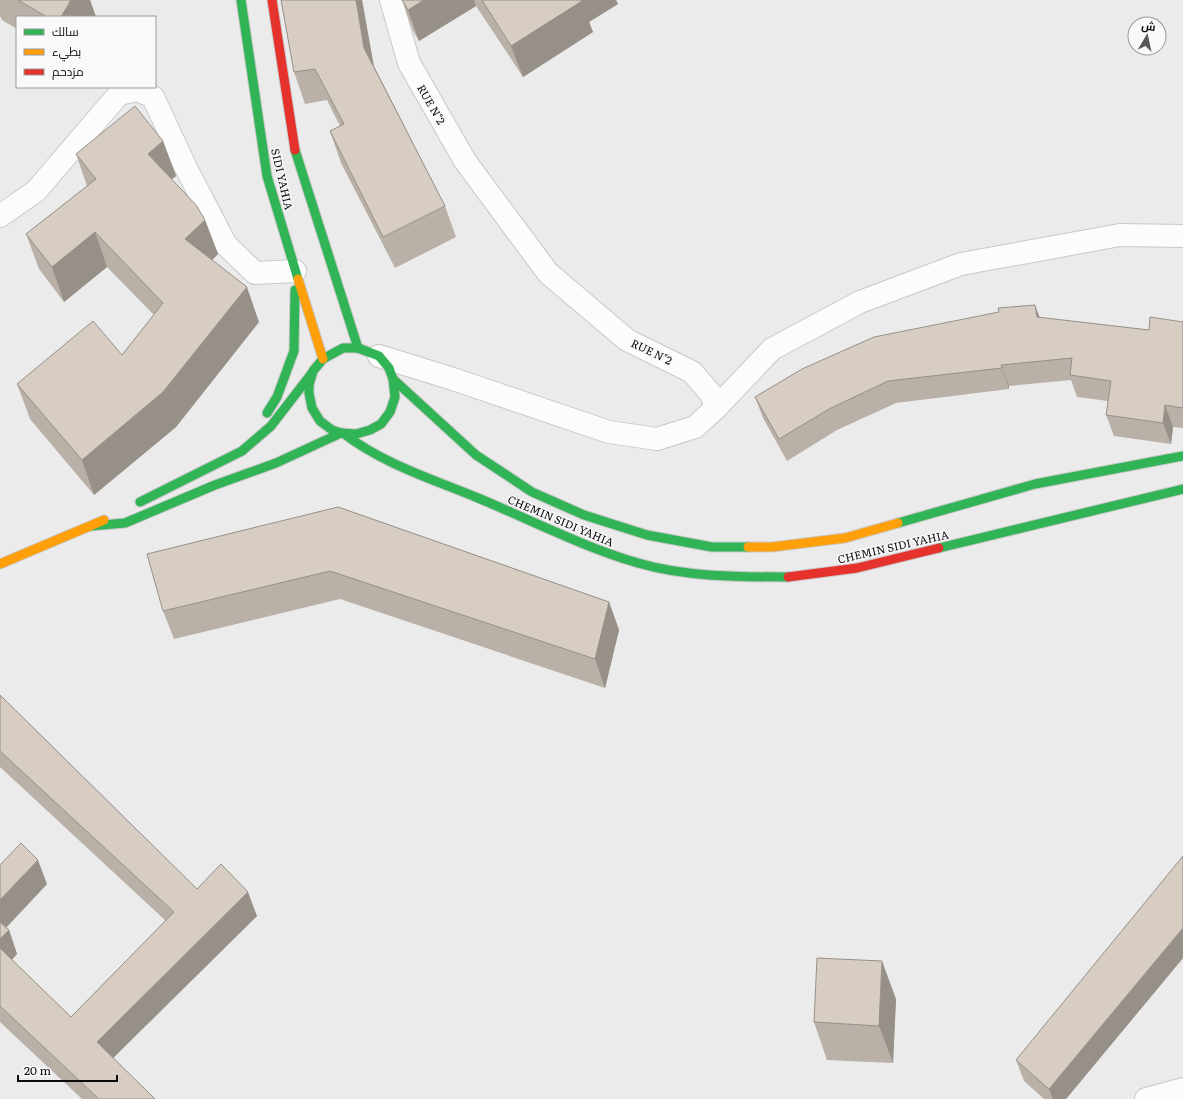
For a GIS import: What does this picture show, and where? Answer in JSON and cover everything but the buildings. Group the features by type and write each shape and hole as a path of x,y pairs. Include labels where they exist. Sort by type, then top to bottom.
{"main road":[{"name":"SIDI YAHIA","path":"241,0 267,176 323,359"},
{"name":"SIDI YAHIA","path":"272,0 296,154 358,348"},
{"path":"242,451 277,397 294,351 295,271"},
{"path":"132,506 242,451 271,426 323,359 342,348 358,348 379,356 389,368 393,379 395,397 390,412 381,424 370,430 356,434 342,433 332,430 320,421 312,408 308,393 308,385 314,371"},
{"name":"CHEMIN SIDI YAHIA","path":"393,379 476,455 532,492 584,515 647,535 712,547 772,547 845,538 1035,484 1183,456"},
{"path":"92,526 125,523 215,485 276,463 342,433"},
{"name":"CHEMIN SIDI YAHIA","path":"342,433 360,446 385,460 592,547 640,563 689,573 739,577 790,577 858,568 1183,489"},
{"path":"0,564 92,526 112,516"}],"street":[{"name":"RUE N°2","path":"391,0 409,63 465,161 548,273 627,340 692,372 712,394 716,408"},
{"path":"0,216 36,191 119,94 137,90 153,97 185,166 226,245 255,273 295,271"},
{"path":"379,356 453,379 609,432 657,439 696,427 772,349 860,302 961,264 1120,235 1183,236"},
{"path":"1146,1099 1183,1089"}],"traffic: fast":[{"path":"241,0 267,176 298,279"},
{"path":"295,150 358,348"},
{"path":"267,413 277,397 294,351 295,290"},
{"path":"91,526 125,523 215,485 276,463 341,433 356,434 370,430 381,424 390,412 395,397 393,379 389,368 379,356 358,348 343,348 323,359 313,371 309,385 312,408 320,421 332,430 341,433"},
{"path":"140,502 242,451 271,426 312,373"},
{"path":"393,379 476,455 532,492 584,515 647,535 712,547 748,547"},
{"path":"343,433 374,454 408,470 618,557 656,568 693,574 788,577"},
{"path":"898,523 1035,484 1183,456"},
{"path":"939,548 1183,489"}],"traffic: slow":[{"path":"298,279 323,359"},
{"path":"0,564 104,520"},
{"path":"748,547 772,547 845,538 898,523"}],"traffic: jam":[{"path":"272,0 295,150"},
{"path":"788,577 857,568 939,548"}]}
